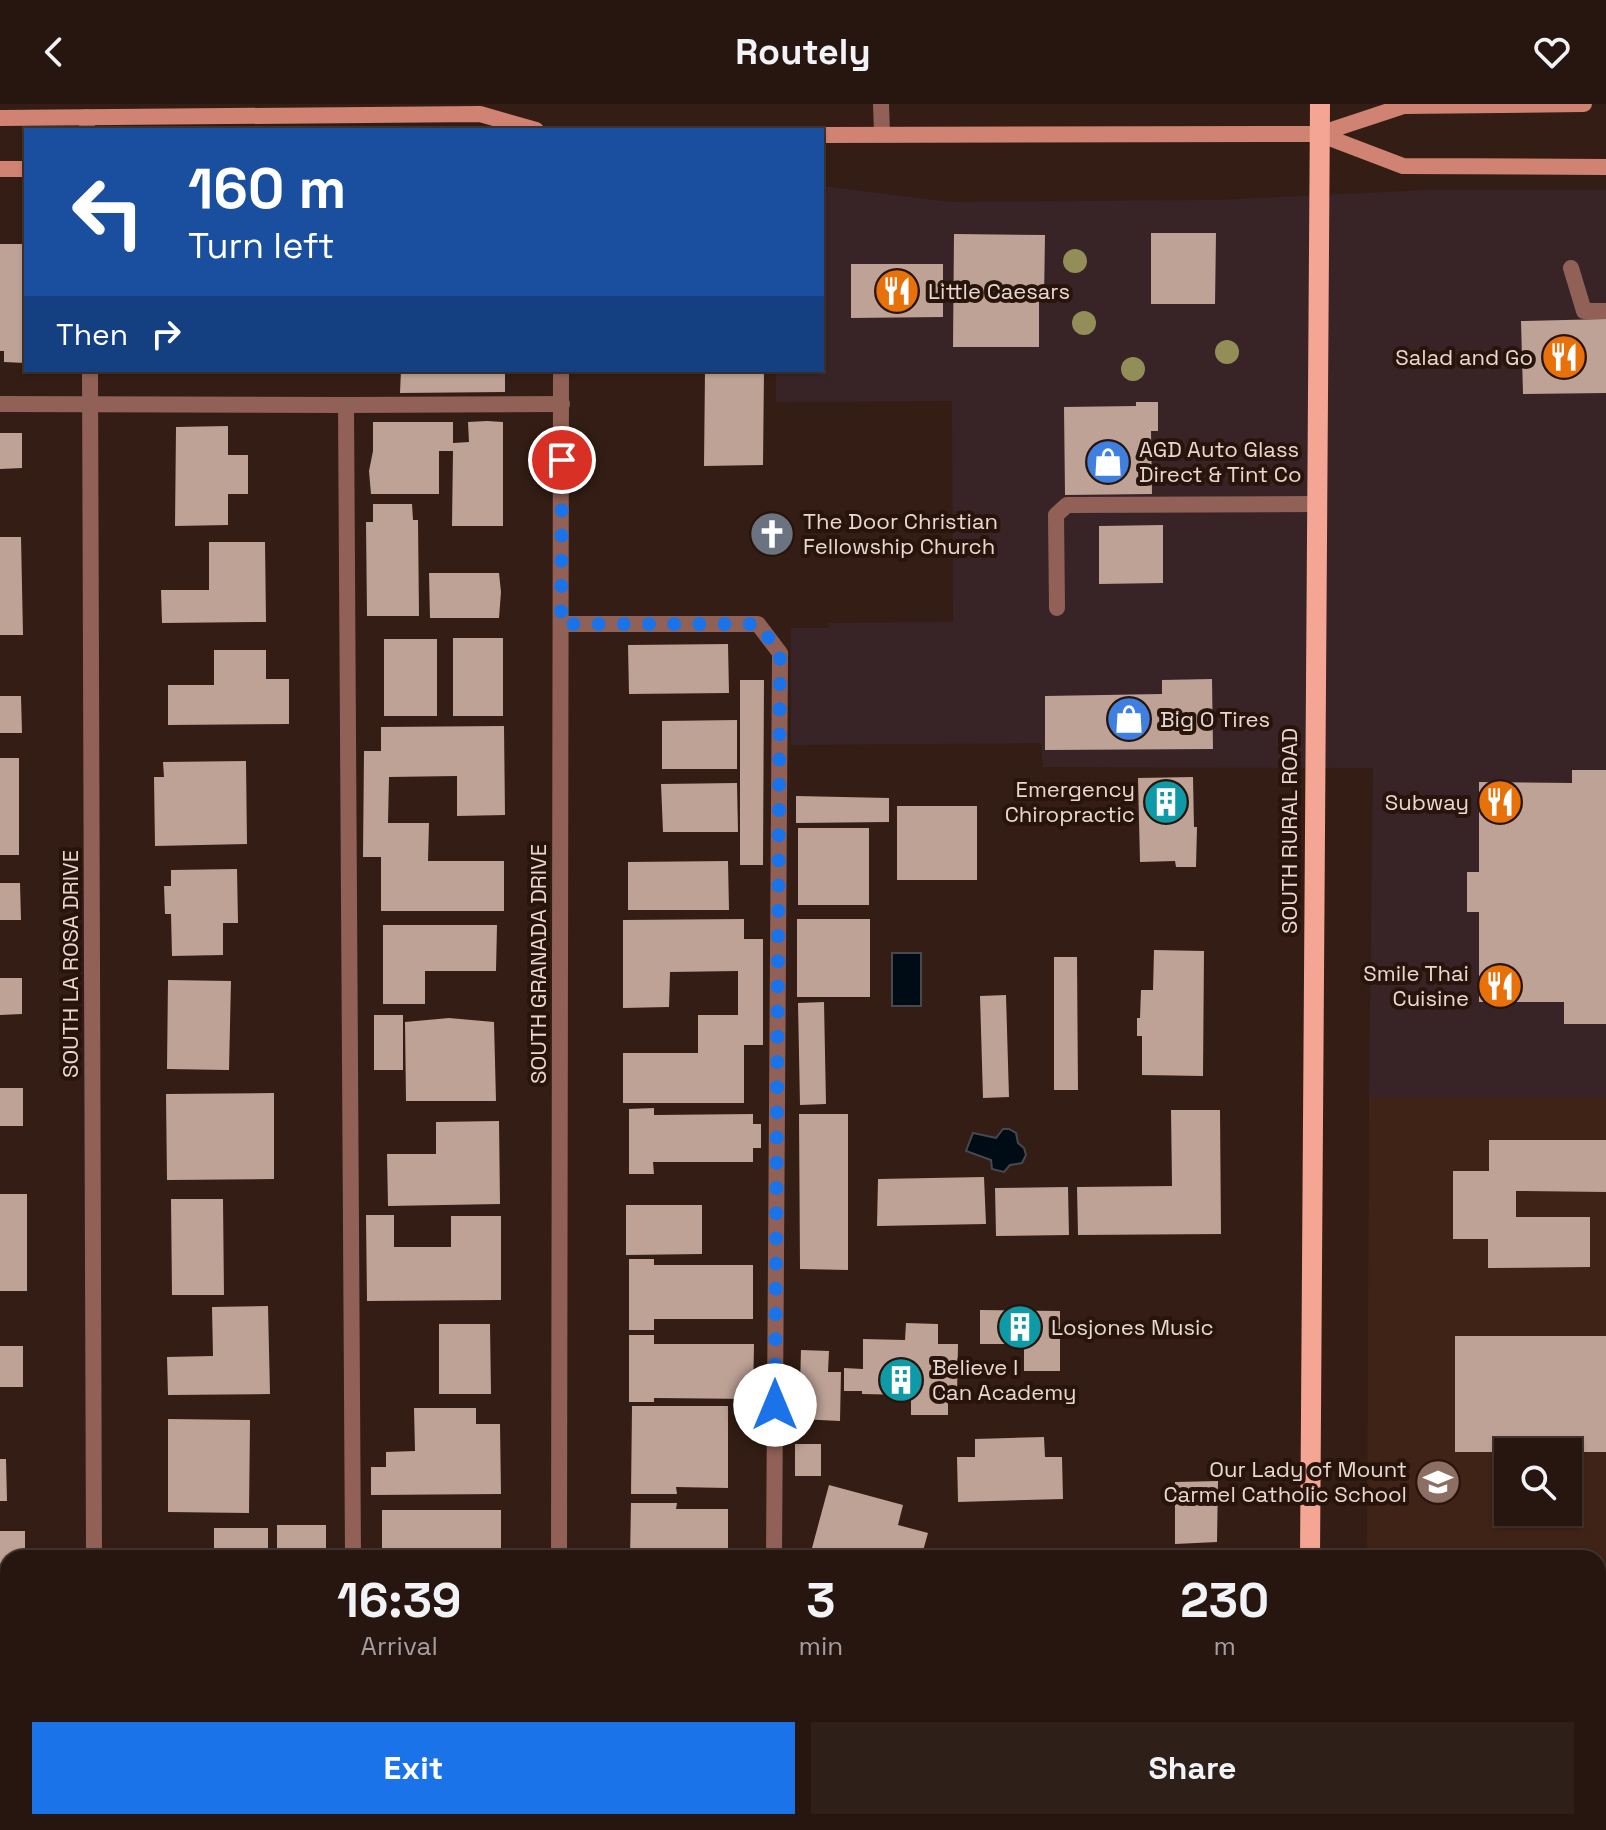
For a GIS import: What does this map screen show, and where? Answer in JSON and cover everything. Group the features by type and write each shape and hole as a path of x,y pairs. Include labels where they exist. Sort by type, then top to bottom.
{"main road":[{"name":"SOUTH RURAL ROAD","path":"1310,1550 1320,104"},
{"path":"824,135 1319,134 1404,106 1584,104"},
{"path":"0,118 87,124 480,114 529,128"},
{"path":"1319,134 1403,166 1606,167"},
{"path":"0,169 24,169"}],"street":[{"path":"881,104 882,134"},
{"path":"1571,268 1584,311 1606,311"},
{"name":"SOUTH LA ROSA DRIVE","path":"90,372 94,1550"},
{"name":"SOUTH GRANADA DRIVE","path":"559,1550 561,372"},
{"path":"0,404 562,404"},
{"path":"346,405 353,1550"},
{"path":"1057,608 1056,515 1067,505 1315,504"},
{"path":"561,624 758,624 780,653 774,1550"}],"shaded area":[{"path":"824,186 949,202 1217,200 1427,190 1606,190 1606,1098 1369,1098 1373,768 1043,767 1041,743 791,745 791,628 828,628 829,623 953,622 952,401 776,402 776,372 824,372"},
{"path":"892,953 921,953 921,1006 892,1006"},
{"name":"Our Lady of Mount Carmel Catholic School","path":"1369,1098 1606,1098 1606,1550 1367,1550"},
{"path":"1003,1129 1016,1133 1026,1155 1022,1163 1010,1165 1004,1172 992,1169 991,1160 966,1151 973,1133 996,1138"}],"building":[{"path":"1151,233 1216,233 1215,304 1151,304"},
{"path":"954,234 1045,235 1044,299 1039,299 1039,347 953,347"},
{"path":"0,244 24,244 24,363 4,362 4,351 0,351"},
{"name":"Little Caesars","path":"851,264 943,264 943,317 851,318"},
{"name":"Salad and Go","path":"1606,319 1606,393 1523,394 1521,321"},
{"path":"401,372 505,372 505,392 400,393"},
{"path":"705,372 764,372 763,465 704,466"},
{"name":"AGD Auto Glass Direct & Tint Co","path":"1136,402 1158,402 1158,431 1151,431 1152,494 1065,495 1064,407 1136,406"},
{"path":"373,422 453,422 453,443 469,442 468,422 503,422 503,526 452,526 453,451 439,451 439,494 371,494 369,471"},
{"path":"228,426 228,455 248,455 248,494 228,494 228,525 175,526 176,427"},
{"path":"0,433 22,433 22,468 0,469"},
{"path":"373,504 412,504 413,520 418,520 419,616 367,616 366,522 373,522"},
{"path":"1163,525 1163,583 1099,584 1099,526"},
{"path":"0,537 21,537 23,635 0,635"},
{"path":"209,542 265,542 266,622 162,623 161,590 209,590"},
{"path":"429,573 499,573 499,618 430,618"},
{"path":"453,638 503,638 503,716 453,716"},
{"path":"384,639 437,639 437,716 384,716"},
{"path":"728,644 729,693 629,694 628,645"},
{"path":"214,650 266,650 266,679 289,679 289,724 168,725 168,685 214,685"},
{"name":"Big O Tires","path":"1212,679 1213,749 1045,750 1045,696 1162,694 1162,680"},
{"path":"740,680 764,680 763,865 740,865"},
{"path":"0,696 21,696 22,733 0,733"},
{"path":"737,720 737,769 662,769 662,721"},
{"path":"504,726 505,815 457,816 457,776 389,777 388,823 429,823 428,861 504,861 504,911 381,911 381,857 363,857 364,751 381,751 381,727"},
{"path":"0,758 19,758 19,855 0,855"},
{"path":"246,761 247,844 155,846 154,777 164,777 163,762"},
{"path":"1572,770 1606,770 1606,1024 1564,1024 1564,1002 1479,1002 1479,912 1467,912 1467,872 1479,872 1479,782 1572,783"},
{"name":"Emergency Chiropractic","path":"1193,777 1196,867 1176,867 1175,861 1140,862 1138,778"},
{"path":"737,783 738,832 663,832 661,784"},
{"path":"796,796 889,798 889,822 796,823"},
{"path":"897,806 977,806 977,880 897,880"},
{"path":"798,828 869,828 869,905 798,905"},
{"path":"728,861 729,910 628,910 628,862"},
{"path":"237,869 238,923 223,923 223,955 172,956 171,914 165,914 164,886 171,886 171,870"},
{"path":"0,883 20,883 21,920 0,920"},
{"path":"744,919 744,939 763,939 763,1045 744,1045 744,1103 623,1103 623,1053 698,1053 698,1015 738,1015 738,971 670,972 669,1007 623,1008 623,920"},
{"path":"797,919 870,919 870,997 797,997"},
{"path":"383,925 497,925 496,971 425,971 425,1004 383,1004"},
{"path":"1154,950 1204,951 1203,1076 1142,1075 1142,1036 1137,1036 1137,1018 1140,1018 1141,990 1153,990"},
{"path":"1054,957 1077,957 1078,1090 1054,1090"},
{"path":"0,978 22,978 22,1014 0,1015"},
{"path":"168,980 231,981 229,1070 167,1069"},
{"path":"1006,995 1009,1097 983,1098 980,996"},
{"path":"824,1002 826,1104 800,1105 798,1003"},
{"path":"374,1015 403,1015 403,1070 374,1070"},
{"path":"449,1018 494,1022 496,1101 406,1101 405,1022"},
{"path":"0,1088 23,1088 23,1126 0,1126"},
{"path":"274,1093 274,1179 167,1180 166,1094"},
{"path":"654,1108 654,1115 753,1114 753,1124 761,1124 761,1148 753,1148 753,1162 653,1162 654,1174 629,1174 629,1109"},
{"path":"1171,1110 1220,1110 1221,1234 1078,1235 1077,1187 1172,1186"},
{"path":"799,1114 848,1114 848,1270 800,1269"},
{"path":"499,1121 500,1204 388,1206 387,1154 436,1154 436,1122"},
{"path":"1489,1140 1606,1140 1606,1192 1516,1191 1516,1217 1590,1217 1590,1267 1488,1268 1488,1239 1453,1239 1453,1171 1489,1171"},
{"path":"984,1177 986,1224 877,1226 878,1179"},
{"path":"1068,1187 1069,1235 996,1236 995,1188"},
{"path":"0,1194 27,1194 27,1291 0,1291"},
{"path":"171,1199 223,1199 224,1295 172,1295"},
{"path":"626,1205 702,1205 702,1254 626,1255"},
{"path":"366,1215 394,1215 394,1247 451,1247 451,1216 501,1216 501,1300 367,1301"},
{"path":"629,1259 654,1259 654,1265 753,1265 753,1319 654,1319 654,1330 629,1330"},
{"path":"268,1306 270,1394 168,1395 167,1357 213,1356 212,1307"},
{"name":"Losjones Music","path":"980,1310 1060,1311 1060,1371 1024,1371 1024,1344 980,1344"},
{"name":"Believe I Can Academy","path":"906,1323 938,1324 938,1344 958,1344 957,1395 948,1395 948,1415 911,1415 911,1395 844,1391 844,1368 863,1369 863,1339 905,1340"},
{"path":"439,1324 490,1324 491,1394 439,1394"},
{"path":"629,1335 654,1335 654,1344 754,1344 753,1399 654,1398 654,1402 629,1402"},
{"path":"1455,1336 1606,1336 1606,1452 1582,1452 1582,1438 1494,1438 1494,1452 1455,1452"},
{"path":"0,1346 23,1346 23,1387 0,1387"},
{"path":"801,1350 829,1351 828,1372 841,1372 840,1421 799,1419"},
{"path":"632,1406 728,1406 728,1488 676,1487 677,1494 631,1494"},
{"path":"414,1408 476,1408 476,1424 500,1424 501,1494 371,1495 371,1467 386,1467 386,1452 415,1451"},
{"path":"168,1419 250,1420 249,1513 168,1512"},
{"path":"1044,1437 1045,1457 1062,1457 1063,1499 958,1502 957,1457 975,1457 975,1439"},
{"path":"795,1444 821,1444 821,1476 795,1476"},
{"path":"0,1459 6,1459 7,1501 0,1501"},
{"path":"1218,1481 1217,1542 1175,1544 1175,1482"},
{"path":"829,1485 903,1505 898,1525 928,1533 923,1550 812,1548"},
{"path":"631,1503 677,1503 676,1509 728,1509 728,1550 630,1550"},
{"path":"382,1510 501,1510 501,1550 382,1550"},
{"path":"277,1525 326,1525 326,1550 277,1550"},
{"path":"214,1528 268,1528 268,1550 214,1550"},
{"path":"0,1531 25,1531 25,1550 0,1550"}],"place":[{"name":"Little Caesars","path":"897,291"},
{"name":"Salad and Go","path":"1564,357"},
{"name":"AGD Auto Glass Direct & Tint Co","path":"1108,462"},
{"name":"The Door Christian Fellowship Church","path":"772,534"},
{"name":"Big O Tires","path":"1129,719"},
{"name":"Emergency Chiropractic","path":"1166,802"},
{"name":"Subway","path":"1500,802"},
{"name":"Smile Thai Cuisine","path":"1500,986"},
{"name":"Losjones Music","path":"1020,1327"},
{"name":"Believe I Can Academy","path":"901,1380"},
{"name":"Our Lady of Mount Carmel Catholic School","path":"1438,1482"}],"route":[{"path":"562,460 561,624 758,624 780,653 775,1405"}]}
